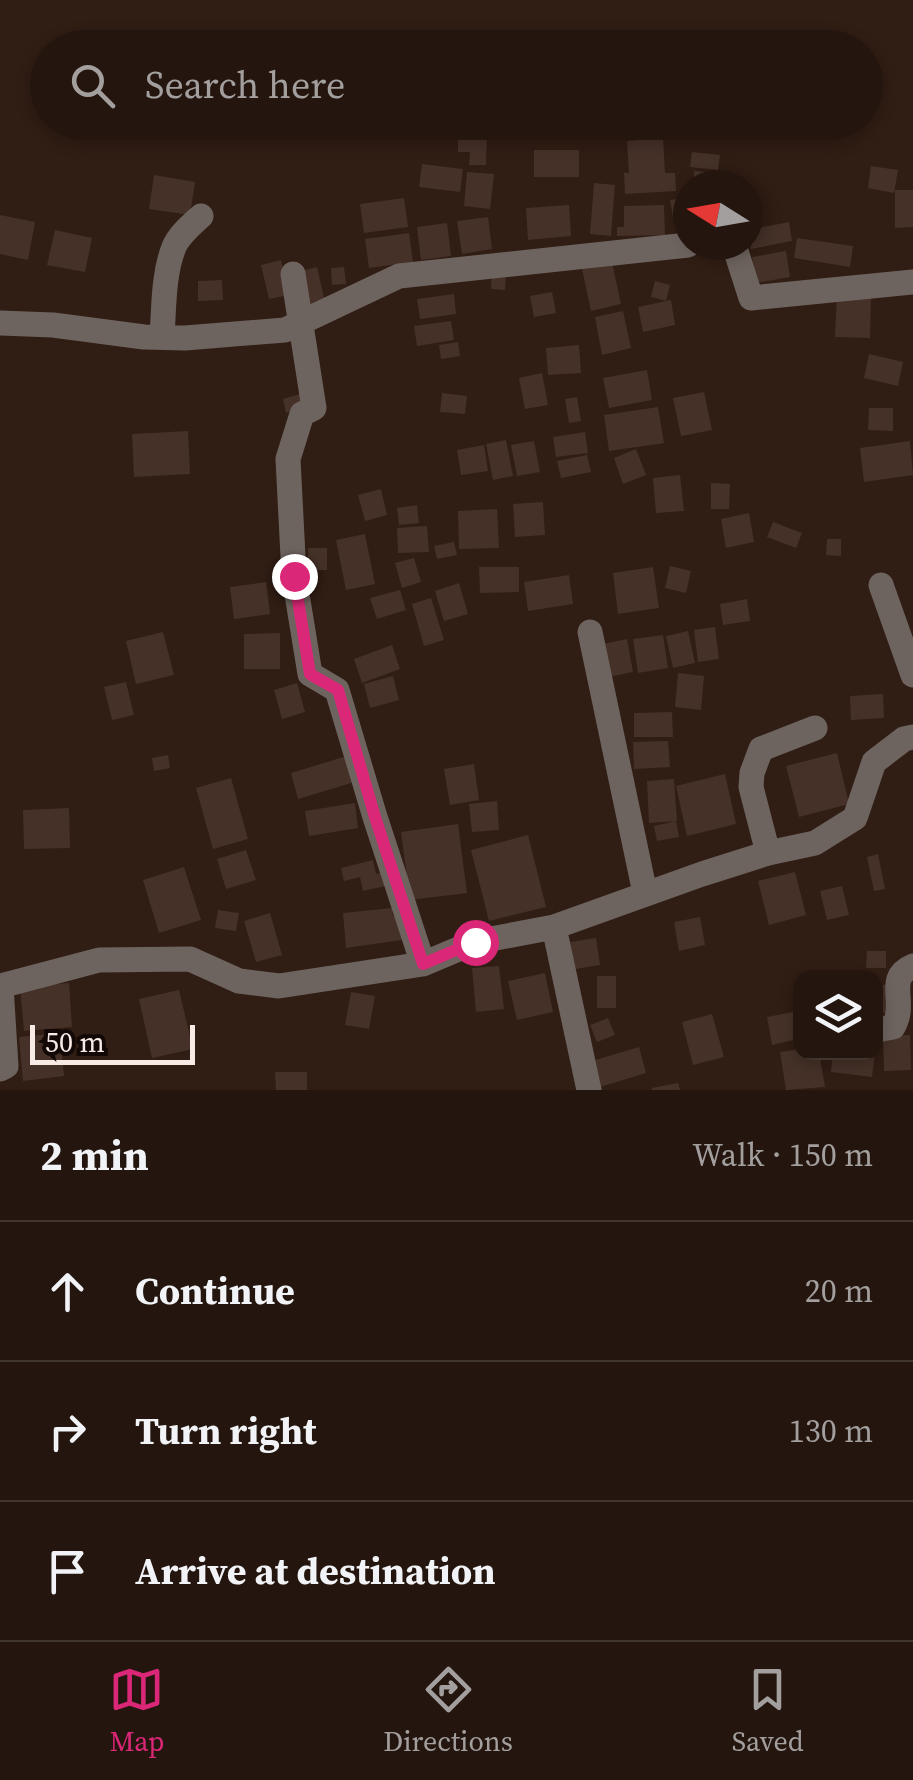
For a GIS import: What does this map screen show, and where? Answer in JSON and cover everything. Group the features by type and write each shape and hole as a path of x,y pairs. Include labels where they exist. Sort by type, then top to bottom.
{"street":[{"path":"162,338 174,246 201,216"},
{"path":"0,322 162,338 285,330 398,276 673,247"},
{"path":"739,260 751,298 913,282"},
{"path":"293,274 314,408 302,414 288,459 294,576 310,674 338,690 423,964"},
{"path":"881,585 913,675"},
{"path":"590,632 645,893"},
{"path":"768,853 752,786 752,773 761,749 815,728"},
{"path":"0,1069 6,1066 1,986 99,960 190,959 238,981 279,986 423,964 475,942 554,927 768,853 815,843 855,818 874,762 904,739 913,737"},
{"path":"736,864 755,806"},
{"path":"554,927 590,1090"},
{"path":"883,1029 892,1026 899,1016 896,981 902,970 913,966"}],"building":[{"path":"458,140 487,140 486,165 469,165 470,152 458,152"},
{"path":"663,140 665,173 673,173 673,191 625,194 624,173 629,173 627,141"},
{"path":"534,150 579,150 579,177 534,177"},
{"path":"692,152 720,155 718,170 690,167"},
{"path":"422,164 463,169 460,192 419,187"},
{"path":"871,166 898,170 894,193 868,188"},
{"path":"467,172 494,174 490,209 464,206"},
{"path":"154,175 195,182 190,215 149,209"},
{"path":"594,183 615,185 611,236 590,234"},
{"path":"895,190 913,190 913,227 895,228"},
{"path":"404,198 408,227 364,233 360,204"},
{"path":"569,205 571,236 528,240 526,208"},
{"path":"664,205 665,235 617,236 617,227 624,227 624,206"},
{"path":"0,215 35,222 28,260 0,254"},
{"path":"488,217 492,249 462,254 457,221"},
{"path":"789,222 792,241 763,247 763,227"},
{"path":"447,223 451,256 421,260 417,227"},
{"path":"55,230 92,238 85,272 47,265"},
{"path":"409,233 413,262 369,268 365,239"},
{"path":"797,238 853,246 850,267 794,258"},
{"path":"786,251 790,277 756,283 752,260 763,260 763,255"},
{"path":"281,260 289,295 269,299 261,265"},
{"path":"612,262 621,304 591,311 582,269"},
{"path":"317,267 325,302 305,307 297,272"},
{"path":"344,267 346,284 332,285 331,268"},
{"path":"492,271 506,272 505,290 491,289"},
{"path":"222,280 223,300 198,301 198,281"},
{"path":"655,281 670,285 666,301 651,297"},
{"path":"552,292 556,313 534,317 530,296"},
{"path":"837,293 871,295 870,338 835,337"},
{"path":"454,294 456,314 420,319 417,299"},
{"path":"671,300 675,325 643,332 638,307"},
{"path":"623,311 631,348 602,355 595,317"},
{"path":"451,321 454,340 417,346 414,326"},
{"path":"458,342 460,356 441,359 439,345"},
{"path":"579,345 581,373 548,375 546,348"},
{"path":"869,354 903,362 898,386 864,378"},
{"path":"647,370 652,400 609,408 603,378"},
{"path":"542,373 548,405 525,409 519,378"},
{"path":"704,392 712,430 681,436 673,398"},
{"path":"442,393 467,396 465,414 440,412"},
{"path":"300,394 303,407 286,413 283,399"},
{"path":"577,397 581,421 569,423 565,399"},
{"path":"658,407 664,443 609,451 604,415"},
{"path":"869,408 893,408 893,431 868,430"},
{"path":"188,431 190,474 134,477 132,434"},
{"path":"585,432 588,453 556,457 553,437"},
{"path":"506,440 513,476 493,480 486,444"},
{"path":"534,441 540,472 517,476 511,445"},
{"path":"910,441 913,475 864,482 860,448"},
{"path":"484,445 488,471 461,475 457,450"},
{"path":"636,449 646,475 623,484 614,458"},
{"path":"587,455 591,472 561,478 557,461"},
{"path":"680,475 684,511 656,513 653,478"},
{"path":"711,483 730,484 729,509 711,509"},
{"path":"381,489 387,515 365,521 358,495"},
{"path":"543,502 545,535 515,537 513,504"},
{"path":"417,505 419,523 399,525 397,508"},
{"path":"497,509 499,548 459,549 458,511"},
{"path":"749,513 754,542 726,548 721,519"},
{"path":"773,522 802,533 796,548 767,537"},
{"path":"427,526 429,552 398,553 397,528"},
{"path":"365,534 375,584 346,590 336,540"},
{"path":"827,539 841,539 841,556 826,555"},
{"path":"454,542 457,555 437,559 434,546"},
{"path":"308,548 327,548 327,570 308,570"},
{"path":"414,558 421,582 402,588 395,563"},
{"path":"670,566 691,571 686,593 665,588"},
{"path":"479,567 519,567 519,592 480,593"},
{"path":"653,567 659,608 618,614 613,573"},
{"path":"569,575 573,604 528,611 524,582"},
{"path":"266,582 270,614 234,619 230,587"},
{"path":"459,583 468,614 444,621 435,591"},
{"path":"400,590 406,610 377,619 370,598"},
{"path":"431,598 444,640 424,646 412,604"},
{"path":"747,599 750,621 723,625 720,604"},
{"path":"715,627 719,659 698,662 694,630"},
{"path":"688,631 695,663 673,668 666,636"},
{"path":"163,632 174,675 136,684 126,641"},
{"path":"280,633 280,669 244,669 244,634"},
{"path":"663,635 668,668 638,673 633,639"},
{"path":"627,639 633,672 609,677 603,644"},
{"path":"392,645 400,669 362,683 354,659"},
{"path":"678,673 704,676 701,710 675,707"},
{"path":"393,676 399,700 370,708 364,684"},
{"path":"126,682 134,715 112,720 104,687"},
{"path":"297,683 305,712 282,719 274,690"},
{"path":"883,694 884,718 851,720 850,696"},
{"path":"672,712 673,737 634,737 634,713"},
{"path":"668,741 670,767 634,769 633,742"},
{"path":"837,753 849,804 799,817 786,766"},
{"path":"168,755 170,768 154,771 152,758"},
{"path":"350,755 358,781 298,799 291,773"},
{"path":"474,764 479,800 450,805 444,769"},
{"path":"725,774 736,824 687,836 676,786"},
{"path":"231,778 248,839 213,849 196,788"},
{"path":"674,779 677,821 649,823 647,781"},
{"path":"497,801 499,830 472,832 469,804"},
{"path":"355,803 358,828 309,836 305,811"},
{"path":"69,808 70,848 24,849 23,810"},
{"path":"676,821 679,837 657,841 654,826"},
{"path":"458,824 467,893 410,900 401,832"},
{"path":"528,835 546,907 489,921 471,850"},
{"path":"246,850 256,880 226,889 217,859"},
{"path":"878,854 885,889 874,891 867,857"},
{"path":"373,860 376,874 392,870 395,884 363,891 360,877 344,881 341,868"},
{"path":"184,867 201,920 159,933 143,880"},
{"path":"795,872 806,915 769,925 758,881"},
{"path":"842,886 849,915 827,920 820,891"},
{"path":"392,908 393,916 400,914 408,939 346,948 343,913"},
{"path":"218,910 239,913 236,931 215,928"},
{"path":"270,913 282,955 256,962 244,921"},
{"path":"700,917 705,945 679,951 674,922"},
{"path":"596,938 600,965 575,969 570,942"},
{"path":"867,951 886,951 886,968 866,968"},
{"path":"499,966 504,1009 476,1012 472,968"},
{"path":"545,973 553,1012 517,1020 508,981"},
{"path":"597,976 616,976 616,1008 597,1008"},
{"path":"69,983 72,1027 24,1031 20,987"},
{"path":"890,983 897,1009 883,1013 883,985"},
{"path":"179,990 193,1049 152,1058 139,999"},
{"path":"351,992 375,996 369,1029 345,1025"},
{"path":"793,1012 793,1040 772,1045 767,1017"},
{"path":"712,1014 724,1057 693,1065 682,1022"},
{"path":"608,1018 615,1035 597,1042 590,1025"},
{"path":"60,1033 64,1076 23,1081 19,1037"},
{"path":"910,1035 911,1070 884,1071 883,1036"},
{"path":"639,1047 646,1073 600,1087 592,1061"},
{"path":"793,1050 793,1060 820,1060 825,1087 786,1090 780,1052"},
{"path":"832,1060 874,1060 872,1077 831,1072"},
{"path":"275,1072 307,1072 307,1090 276,1090"},
{"path":"678,1083 680,1090 652,1090 652,1088"}],"route":[{"path":"294,576 310,674 338,690 423,964 475,942"}]}
